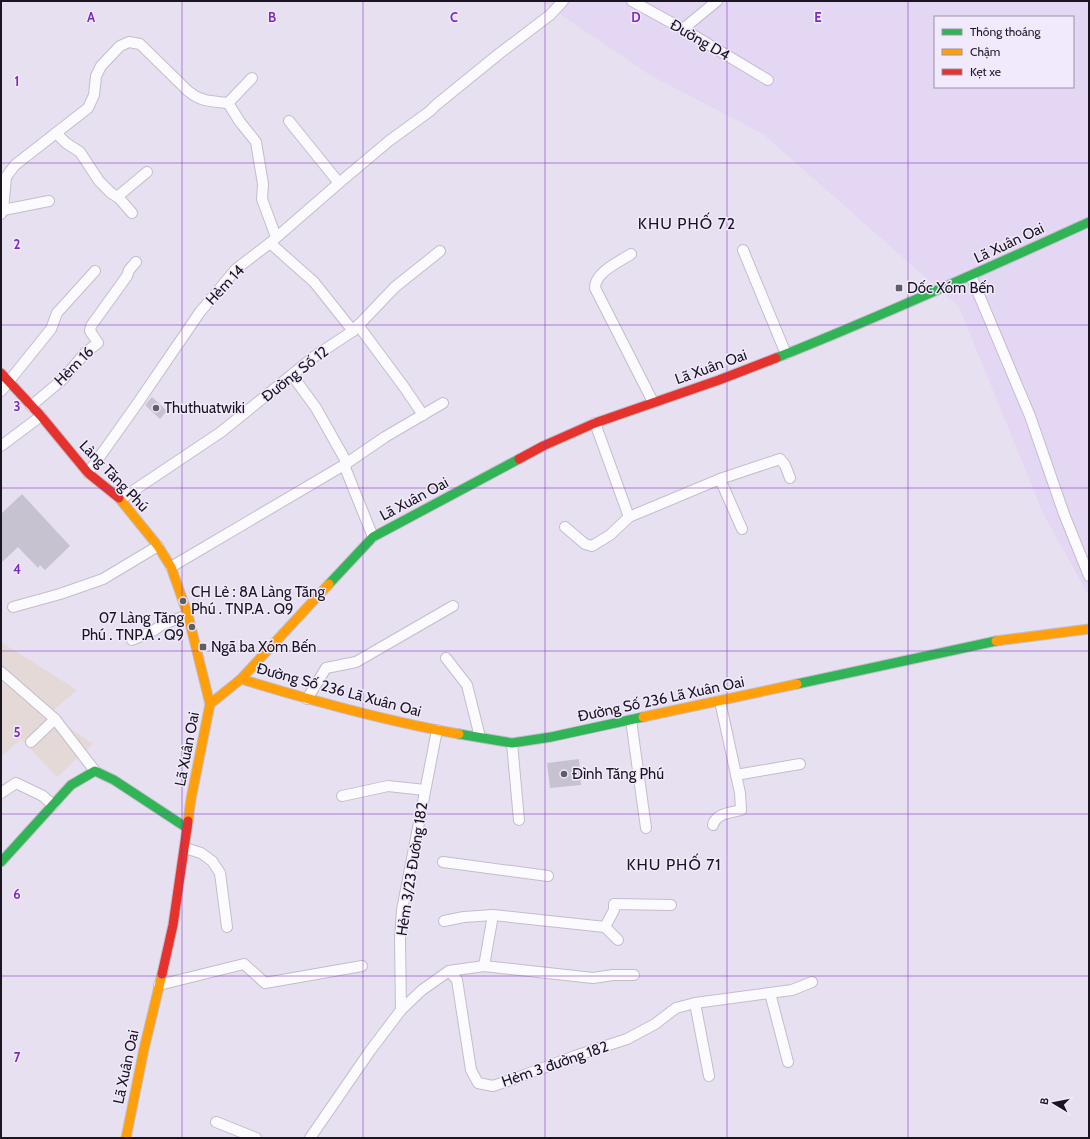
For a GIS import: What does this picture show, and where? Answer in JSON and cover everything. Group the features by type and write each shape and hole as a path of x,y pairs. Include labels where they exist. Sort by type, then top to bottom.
{"street":[{"name":"Hẻm 14","path":"88,473 136,407 200,312 236,269 273,240 395,137 430,111 500,53 550,15 563,1"},
{"name":"Đường D4","path":"632,1 683,29 768,80"},
{"path":"683,29 717,1"},
{"path":"49,201 2,212 3,177 15,164 88,108 94,95 96,76 101,66 120,46 129,42 140,44 196,98 228,103 240,122 256,142 264,184 262,199 273,240 314,282 355,328 404,387 423,415"},
{"path":"228,103 252,78"},
{"path":"289,121 339,183"},
{"path":"56,133 66,143 80,152 99,181 132,213"},
{"path":"117,197 147,172"},
{"name":"Lã Xuân Oai","path":"126,1138 144,1048 160,985 173,924 191,799 210,704 241,679 373,537 543,446 595,423 719,380 844,331 971,276 1089,222"},
{"path":"743,250 786,354"},
{"name":"Đường Số 12","path":"121,499 221,432 315,356 355,328 395,288 440,251"},
{"path":"631,254 603,272 596,281 595,288 653,402"},
{"name":"Hẻm 16","path":"31,406 63,379 86,352 98,343 90,331 91,326 136,262"},
{"path":"1,391 52,329 57,313 95,271"},
{"path":"971,276 1030,416 1064,514 1089,576"},
{"name":"Làng Tăng Phú","path":"1,374 41,416 88,473 121,499 158,546 171,567 188,615 210,704"},
{"path":"292,375 316,408 345,464 373,537"},
{"path":"171,567 345,464 385,437 443,403"},
{"path":"1,446 41,416"},
{"path":"595,423 630,516"},
{"path":"565,527 585,544 592,546 610,535 630,516 720,479 780,459 783,461 790,478"},
{"path":"720,479 742,529"},
{"path":"13,607 60,594 103,579 158,546"},
{"path":"307,699 326,668 356,662 453,606"},
{"path":"132,640 163,624 188,615"},
{"name":"Đường Số 236 Lã Xuân Oai","path":"241,679 307,699 437,730 512,743 631,720 998,641 1089,629"},
{"path":"446,658 467,685 480,737"},
{"path":"1,672 55,719 95,771 114,780 187,828"},
{"path":"713,825 717,816 742,810 720,700"},
{"path":"31,742 55,719"},
{"path":"631,720 646,828"},
{"name":"Hẻm 3/23 Đường 182","path":"401,1010 400,940 402,910 437,730"},
{"path":"512,743 519,820"},
{"path":"736,775 800,764"},
{"path":"1,862 71,785 95,771"},
{"path":"1,793 16,783 43,796 53,804"},
{"path":"342,796 388,786 425,790"},
{"path":"185,848 201,853 212,861 220,873 227,927"},
{"path":"443,862 548,876"},
{"path":"605,927 614,910 614,904 672,905"},
{"path":"484,966 493,915"},
{"path":"444,921 464,916 493,915 605,927 618,940"},
{"path":"160,985 244,964 265,983 362,966"},
{"path":"310,1138 370,1051 401,1010 422,990 449,971 484,966 593,978 634,975"},
{"name":"Hẻm 3 đường 182","path":"449,971 457,980 471,1070 478,1083 494,1086 575,1056 627,1039 655,1024 676,1008 695,1003 792,990 812,982"},
{"path":"770,993 788,1062"},
{"path":"695,1003 709,1076"},
{"path":"216,1122 256,1138"}],"shaded area":[{"path":"541,1 1089,1 1089,596 1043,513 959,307 763,134 648,74"},
{"path":"1,642 77,690 49,714 93,744 57,777 21,739 1,757"}],"building":[{"name":"Thuthuatwiki","path":"152,397 167,411 160,419 145,405"},
{"path":"22,494 70,546 45,570 40,565 38,568 18,547 1,563 1,514"},
{"name":"Đình Tăng Phú","path":"579,759 581,785 550,788 547,763"}],"traffic: fast":[{"path":"776,358 973,275 1089,222"},
{"path":"329,584 373,537 519,459"},
{"path":"797,684 996,641"},
{"path":"459,734 512,743 551,737 643,717"},
{"path":"1,862 71,785 95,771 114,780 187,828"}],"traffic: slow":[{"path":"119,498 158,546 171,567 188,615 210,704"},
{"path":"188,821 210,704 241,679 329,584"},
{"path":"996,641 1089,629"},
{"path":"241,679 349,710 459,734"},
{"path":"643,717 797,684"},
{"path":"126,1138 144,1049 162,974"}],"traffic: jam":[{"path":"519,459 543,446 595,423 719,380 776,358"},
{"path":"1,373 41,416 88,473 119,498"},
{"path":"162,974 173,925 188,821"}],"place":[{"name":"Dốc Xóm Bến","path":"899,288"},
{"name":"Thuthuatwiki","path":"156,408"},
{"name":"CH Lẻ : 8A Làng Tăng Phú . TNP.A . Q9","path":"183,601"},
{"name":"07 Làng Tăng Phú . TNP.A . Q9","path":"192,627"},
{"name":"Ngã ba Xóm Bến","path":"203,647"},
{"name":"Đình Tăng Phú","path":"564,774"}],"district":[{"name":"KHU PHỐ 72","path":"687,223"},
{"name":"KHU PHỐ 71","path":"674,864"}]}
